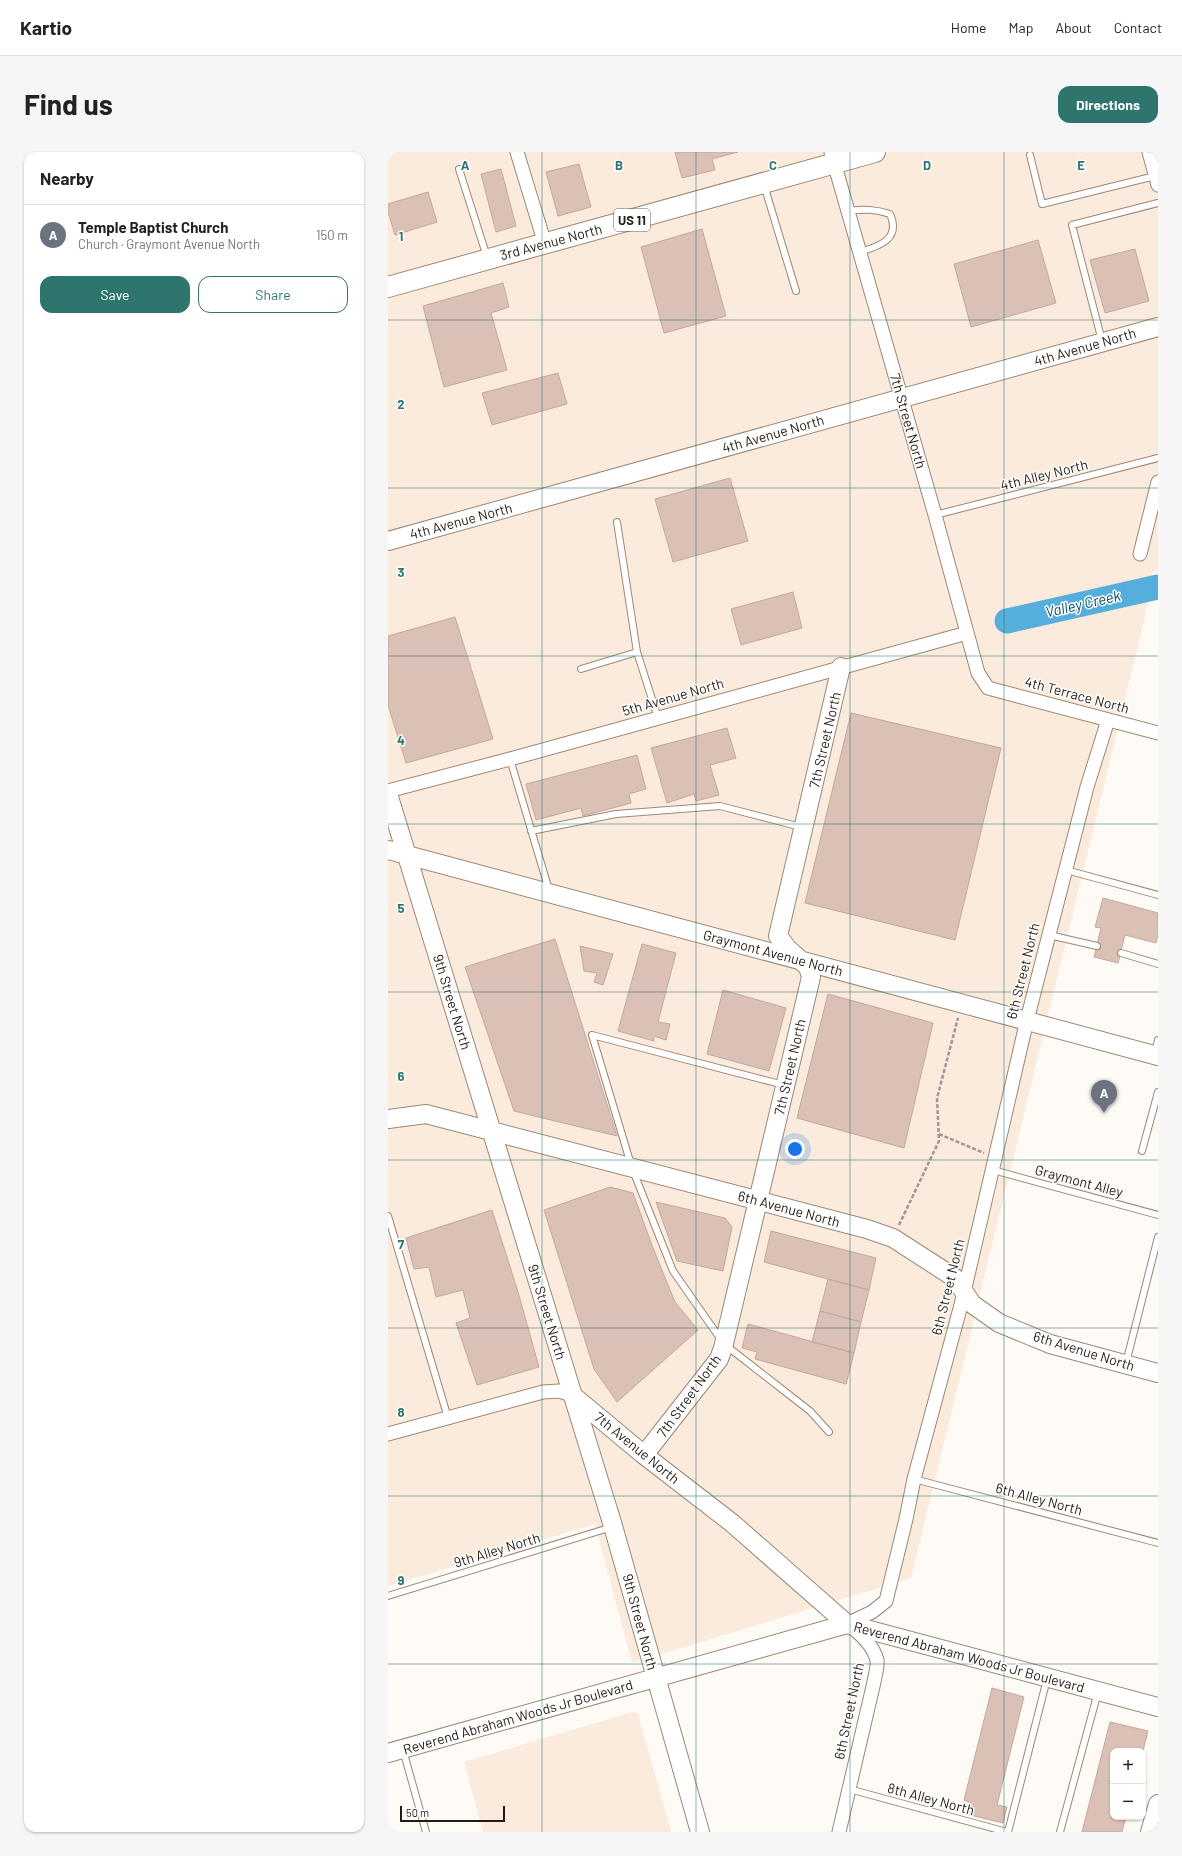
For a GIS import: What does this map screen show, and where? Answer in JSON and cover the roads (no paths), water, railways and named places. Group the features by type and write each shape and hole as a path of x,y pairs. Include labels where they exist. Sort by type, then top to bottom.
{"main road":[{"name":"3rd Avenue North","path":"388,288 763,183 833,158 875,152"}],"street":[{"path":"516,152 545,244"},
{"path":"1149,152 1157,181"},
{"name":"7th Street North","path":"833,158 935,515 978,673 988,688"},
{"name":"4th Avenue North","path":"388,541 1158,327"},
{"path":"1140,554 1158,482"},
{"name":"5th Avenue North","path":"388,791 510,759 967,633"},
{"name":"7th Street North","path":"644,1455 719,1359 724,1344 811,977 808,967 788,949 778,936 805,828 841,667"},
{"name":"4th Terrace North","path":"988,688 1158,733"},
{"name":"6th Street North","path":"839,1832 874,1682 877,1661 871,1647 863,1637 847,1624 872,1612 886,1601 914,1479 964,1291 1027,1020 1087,787 1108,720"},
{"name":"9th Street North","path":"388,794 613,1526 700,1832"},
{"name":"Graymont Avenue North","path":"388,850 1027,1020 1157,1050"},
{"name":"6th Avenue North","path":"388,1119 426,1114 492,1129 632,1168 867,1229 893,1238 955,1278 972,1304 999,1323 1050,1344 1158,1373"},
{"path":"388,1434 543,1392 559,1391 572,1394"},
{"name":"7th Avenue North","path":"572,1394 644,1455 732,1523 847,1624"},
{"name":"Reverend Abraham Woods Jr Boulevard","path":"395,1751 847,1624 1158,1707"},
{"path":"1150,1832 1158,1804"}],"lane":[{"path":"1030,155 1042,204 1157,181"},
{"path":"459,169 488,260"},
{"path":"763,183 796,291"},
{"path":"1102,342 1072,225 1158,203"},
{"path":"848,212 868,209 878,210 890,214 894,224 892,234 885,242 860,252"},
{"name":"4th Alley North","path":"935,515 1158,458"},
{"path":"617,522 637,652 658,718"},
{"path":"581,670 637,652"},
{"path":"510,759 550,894"},
{"path":"531,831 616,814 720,806 805,828"},
{"path":"1066,870 1158,895"},
{"path":"1049,934 1097,946"},
{"path":"1121,953 1158,964"},
{"path":"786,1086 592,1035 632,1168 673,1271 724,1344 810,1411 830,1432"},
{"path":"1142,1151 1158,1092"},
{"name":"Graymont Alley","path":"994,1164 1158,1215"},
{"path":"388,1216 448,1418"},
{"path":"1125,1364 1158,1236"},
{"name":"6th Alley North","path":"914,1479 1158,1543"},
{"name":"9th Alley North","path":"388,1596 613,1526"},
{"path":"1008,1832 1048,1678"},
{"path":"1060,1832 1098,1691"},
{"path":"395,1751 426,1832"},
{"name":"8th Alley North","path":"849,1790 1008,1832"}],"waterway":[{"name":"Valley Creek","path":"1007,621 1158,587"}],"place":[{"name":"Temple Baptist Church","path":"1104,1113"}]}
